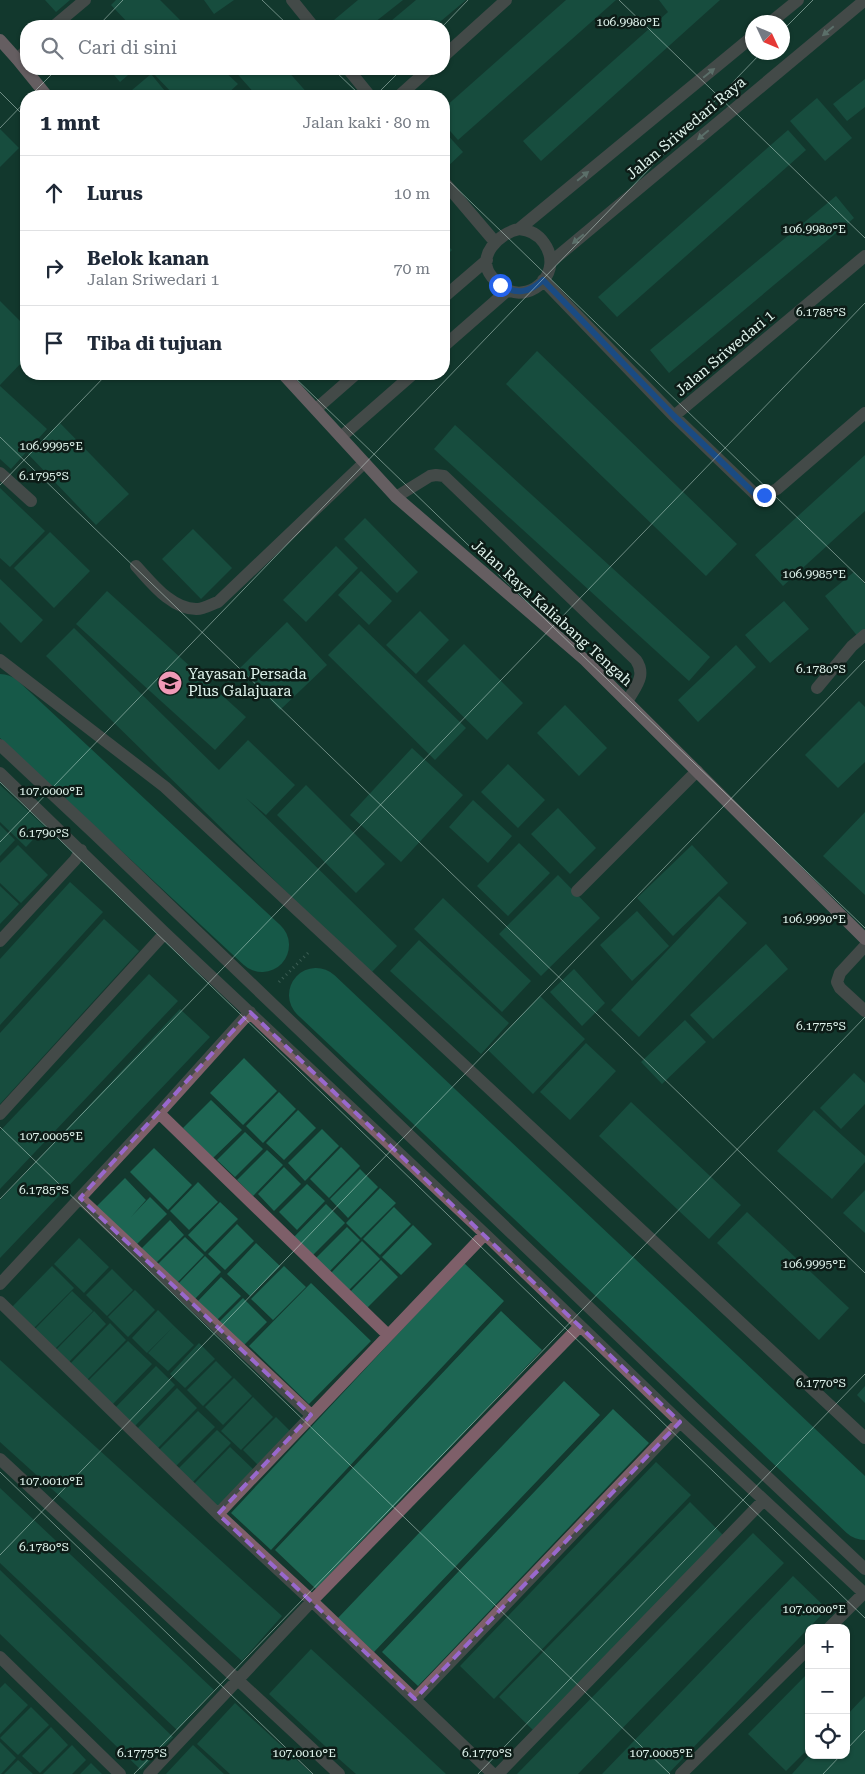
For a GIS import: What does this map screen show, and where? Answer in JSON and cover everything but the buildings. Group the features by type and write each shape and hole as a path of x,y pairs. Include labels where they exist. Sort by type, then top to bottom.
{"main road":[{"path":"0,40 20,54"},
{"path":"34,75 43,90"},
{"name":"Jalan Raya Kaliabang Tengah","path":"289,380 396,497 584,660 865,939"}],"street":[{"path":"61,20 84,0"},
{"path":"292,0 308,20"},
{"path":"450,51 506,0"},
{"path":"780,15 798,0"},
{"name":"Jalan Sriwedari Raya","path":"552,261 865,0"},
{"name":"Jalan Sriwedari Raya","path":"519,229 745,44"},
{"path":"353,75 365,90"},
{"path":"406,90 422,75"},
{"path":"450,189 495,242"},
{"path":"519,229 534,232 547,246 552,261 550,270 543,280 535,287 517,292 508,290 500,285 489,273 487,260 495,242 509,231 519,229"},
{"name":"Jalan Sriwedari 1","path":"674,416 865,256"},
{"path":"450,292 487,260"},
{"name":"Jalan Sriwedari 1","path":"543,280 674,416 756,495 764,495 777,489 865,413"},
{"path":"450,341 508,290"},
{"path":"316,409 349,380"},
{"path":"341,437 406,380"},
{"path":"136,566 168,599 183,606 196,610 218,602 364,462"},
{"path":"0,473 31,502"},
{"path":"396,497 430,476 444,476 636,660 642,675 627,702"},
{"path":"817,688 865,634"},
{"path":"0,660 165,787 865,1438"},
{"path":"0,745 94,832 687,1402 865,1569"},
{"path":"577,891 697,771"},
{"path":"0,773 165,933 864,1594 833,1624"},
{"path":"0,941 75,860 81,850"},
{"path":"0,1114 165,933"},
{"path":"865,946 840,973 837,982 840,988 865,1010"},
{"path":"0,1284 5,1270 80,1198 250,1012"},
{"path":"159,1113 388,1335"},
{"path":"80,1198 311,1415"},
{"path":"218,1514 485,1234"},
{"path":"0,1302 218,1514 493,1774"},
{"path":"149,1774 312,1601 580,1326"},
{"path":"415,1699 680,1422"},
{"path":"0,1459 339,1774"},
{"path":"498,1774 764,1500"},
{"path":"681,1774 805,1652"},
{"path":"0,1657 120,1774"}],"path":[{"path":"280,981 310,951"}],"highlighted area":[{"path":"250,1012 680,1422 415,1699 218,1514 311,1415 80,1198"}],"waterway":[{"path":"0,701 262,945"},
{"path":"316,995 865,1513"}],"place":[{"name":"Yayasan Persada Plus Galajuara","path":"170,683"}],"route":[{"path":"500,285 508,290 526,291 535,287 543,280 674,416 756,495 764,495"}]}
